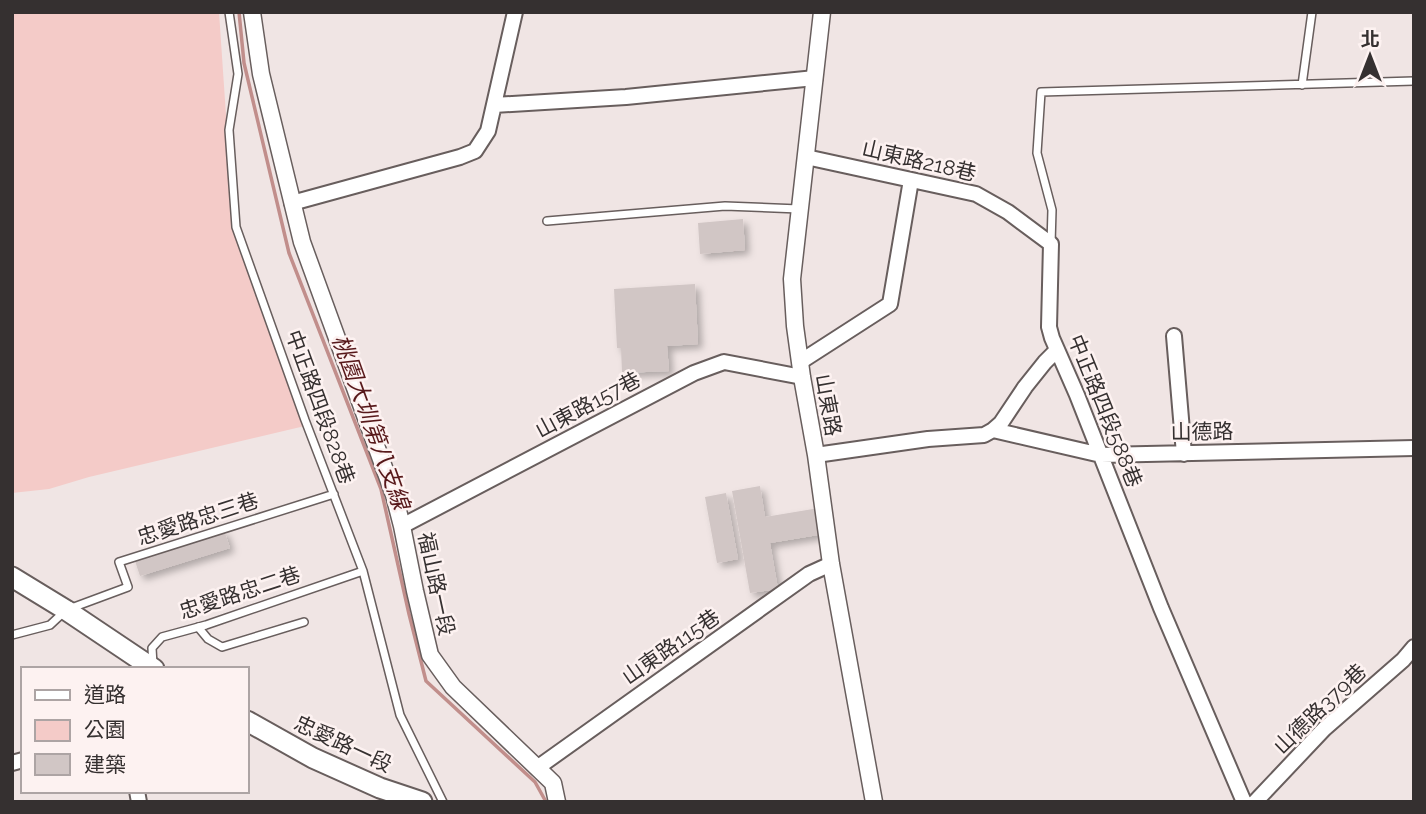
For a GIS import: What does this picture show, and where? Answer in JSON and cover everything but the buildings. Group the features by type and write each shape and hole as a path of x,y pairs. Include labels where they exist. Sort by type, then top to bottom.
{"main road":[{"path":"12,578 66,610 151,667"},
{"name":"忠愛路一段","path":"248,722 313,758 380,788 422,802"}],"street":[{"name":"福山路一段","path":"252,12 261,74 302,242 390,483 430,655 453,687 553,783 557,802"},
{"path":"292,203 475,151 488,131 515,12"},
{"name":"山東路","path":"822,12 792,279 795,326 831,564 874,802"},
{"path":"494,104 626,97 815,78"},
{"name":"山東路218巷","path":"806,157 976,194 1008,212 1051,244"},
{"path":"801,370 890,304 911,180"},
{"name":"中正路四段588巷","path":"1051,244 1049,327 1161,608 1244,802"},
{"path":"1174,336 1184,454"},
{"path":"816,455 928,439 984,435 1002,423 1025,387 1057,350"},
{"name":"山東路157巷","path":"402,526 694,373 724,362 801,370"},
{"name":"山德路","path":"993,430 1101,455 1414,448"},
{"name":"山東路115巷","path":"537,768 809,574 831,564"},
{"name":"山德路379巷","path":"1255,802 1324,729 1403,660 1414,647"}],"lane":[{"name":"中正路四段828巷","path":"229,12 237,74 229,130 236,227 363,571 400,715 443,802"},
{"path":"1302,85 1312,12"},
{"name":"中正路四段588巷","path":"1051,244 1052,210 1037,153 1041,92 1414,81"},
{"path":"547,221 725,206 800,209"},
{"name":"忠愛路忠三巷","path":"66,610 128,587 119,562 334,494"},
{"name":"忠愛路忠二巷","path":"154,667 152,648 162,637 363,571"},
{"path":"12,635 50,625 66,610"},
{"path":"198,627 208,639 222,647 304,622"}],"green space":[{"path":"12,12 219,12 232,204 309,425 49,489 12,493"}],"waterway":[{"name":"桃園大圳第八支線","path":"239,12 244,63 289,253 381,489 426,681 535,782 545,800"}]}
